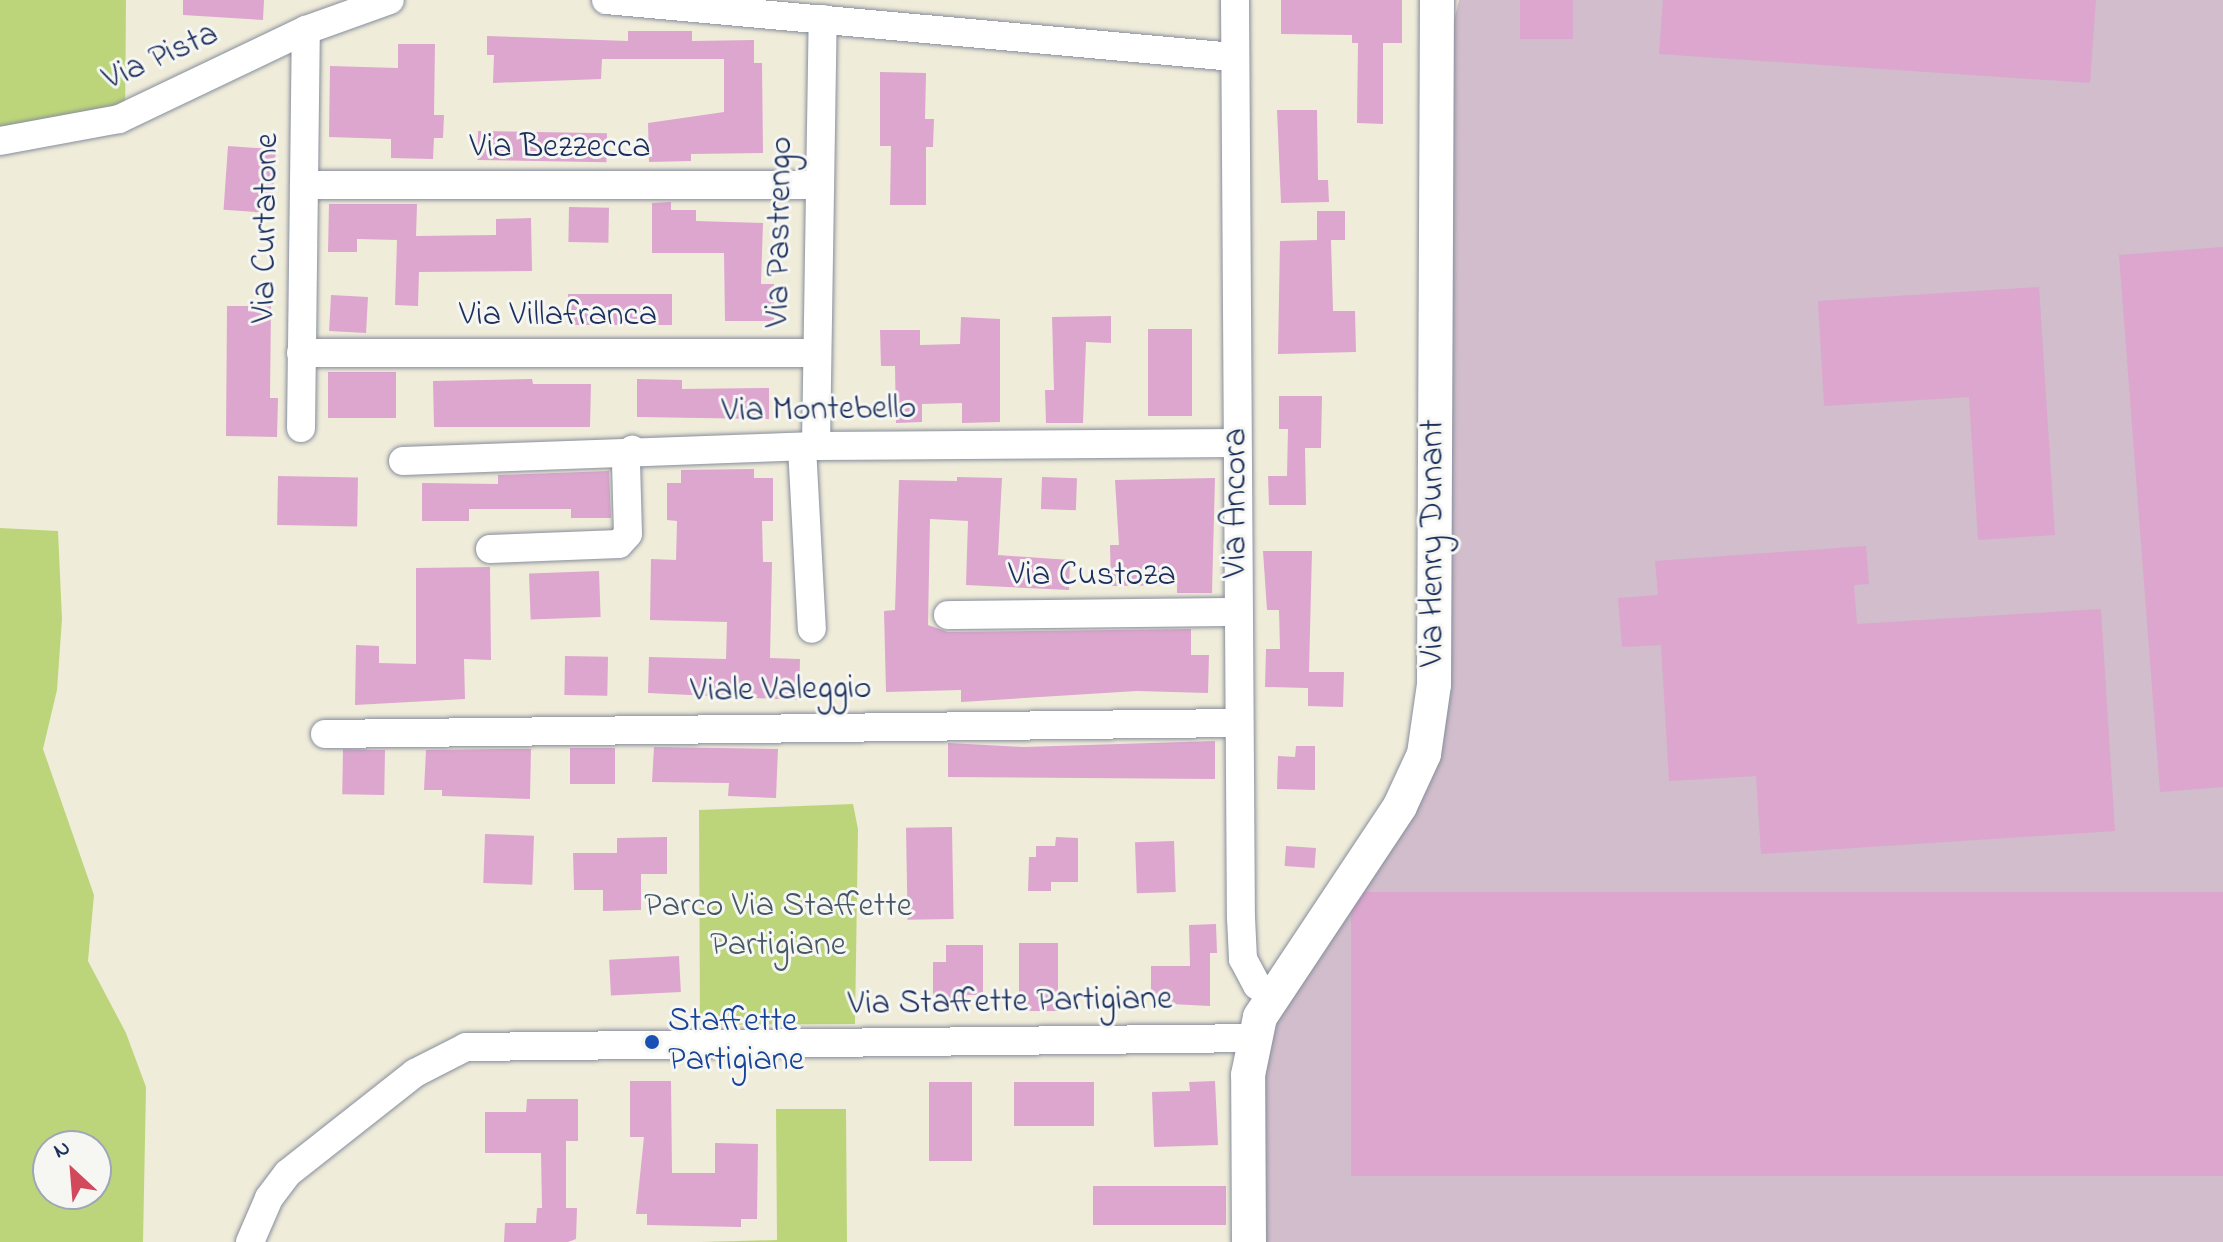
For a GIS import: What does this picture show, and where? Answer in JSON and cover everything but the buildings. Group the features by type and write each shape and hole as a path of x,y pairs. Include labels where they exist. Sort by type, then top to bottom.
{"main road":[{"path":"1435,45 1437,0"},
{"path":"1435,45 1447,0"},
{"name":"Via Henry Dunant","path":"1255,1038 1271,996 1400,806 1424,754 1434,685 1435,45"},
{"path":"1249,1242 1248,1075 1255,1038"}],"street":[{"name":"Via Pista","path":"0,141 119,119 306,30 390,0"},
{"path":"606,0 1234,57"},
{"name":"Via Ancora","path":"1235,0 1236,612 1243,959 1257,985 1271,996"},
{"name":"Via Pastrengo","path":"812,629 809,446 815,353 823,19"},
{"name":"Via Curtatone","path":"301,428 306,30"},
{"name":"Via Bezzecca","path":"304,185 817,185"},
{"name":"Via Villafranca","path":"301,353 815,353"},
{"name":"Via Montebello","path":"403,461 632,450 809,446 1237,443"},
{"path":"490,549 619,544 628,534 626,461 632,450"},
{"name":"Via Custoza","path":"948,615 1236,612"},
{"name":"Viale Valeggio","path":"325,734 1237,723"},
{"name":"Via Staffette Partigiane","path":"250,1242 269,1198 288,1173 433,1061 491,1044 1255,1038"}],"shaded area":[{"path":"1459,0 2223,0 2223,1242 1251,1242 1268,1028 1417,791 1447,49"}],"green space":[{"path":"0,0 126,0 125,126 0,147"},
{"path":"0,528 58,531 62,619 57,690 43,749 94,895 88,961 126,1033 146,1087 143,1242 0,1242"},
{"name":"Parco Via Staffette Partigiane","path":"853,804 858,829 855,1024 700,1025 699,810"},
{"path":"776,1109 846,1109 847,1242 701,1242 777,1240"}],"place":[{"name":"Staffette Partigiane","path":"652,1042"}]}
